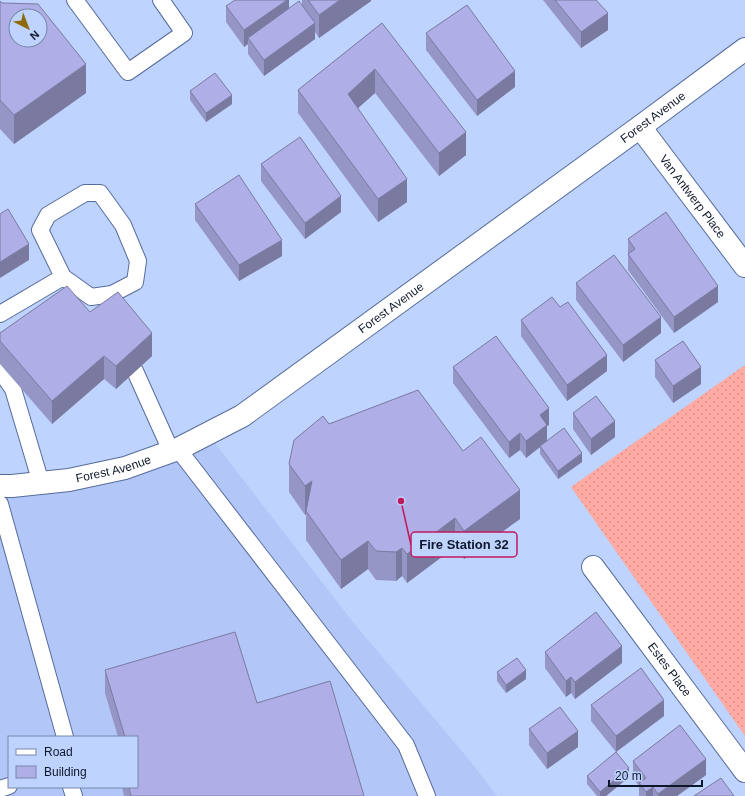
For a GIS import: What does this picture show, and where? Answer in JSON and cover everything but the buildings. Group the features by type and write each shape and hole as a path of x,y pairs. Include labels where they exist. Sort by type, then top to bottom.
{"street":[{"name":"Forest Avenue","path":"0,486 69,480 124,468 175,450 242,416 745,49"},
{"name":"Van Antwerp Place","path":"640,127 745,266"},
{"name":"Estes Place","path":"593,567 745,771"}],"lane":[{"path":"75,0 128,72 184,33 161,0"},
{"path":"100,193 123,226 138,261 135,282 94,304 63,277 40,230 48,215 85,194 100,193"},
{"path":"0,314 63,277"},
{"path":"0,370 13,389 41,483"},
{"path":"135,371 175,450 406,744 427,796"},
{"path":"0,504 65,736"}],"shaded area":[{"path":"745,365 745,736 571,487"},
{"path":"208,434 352,621 471,762 497,796 0,796 0,486 69,480"}],"place":[{"name":"Fire Station 32","path":"401,501"}]}
